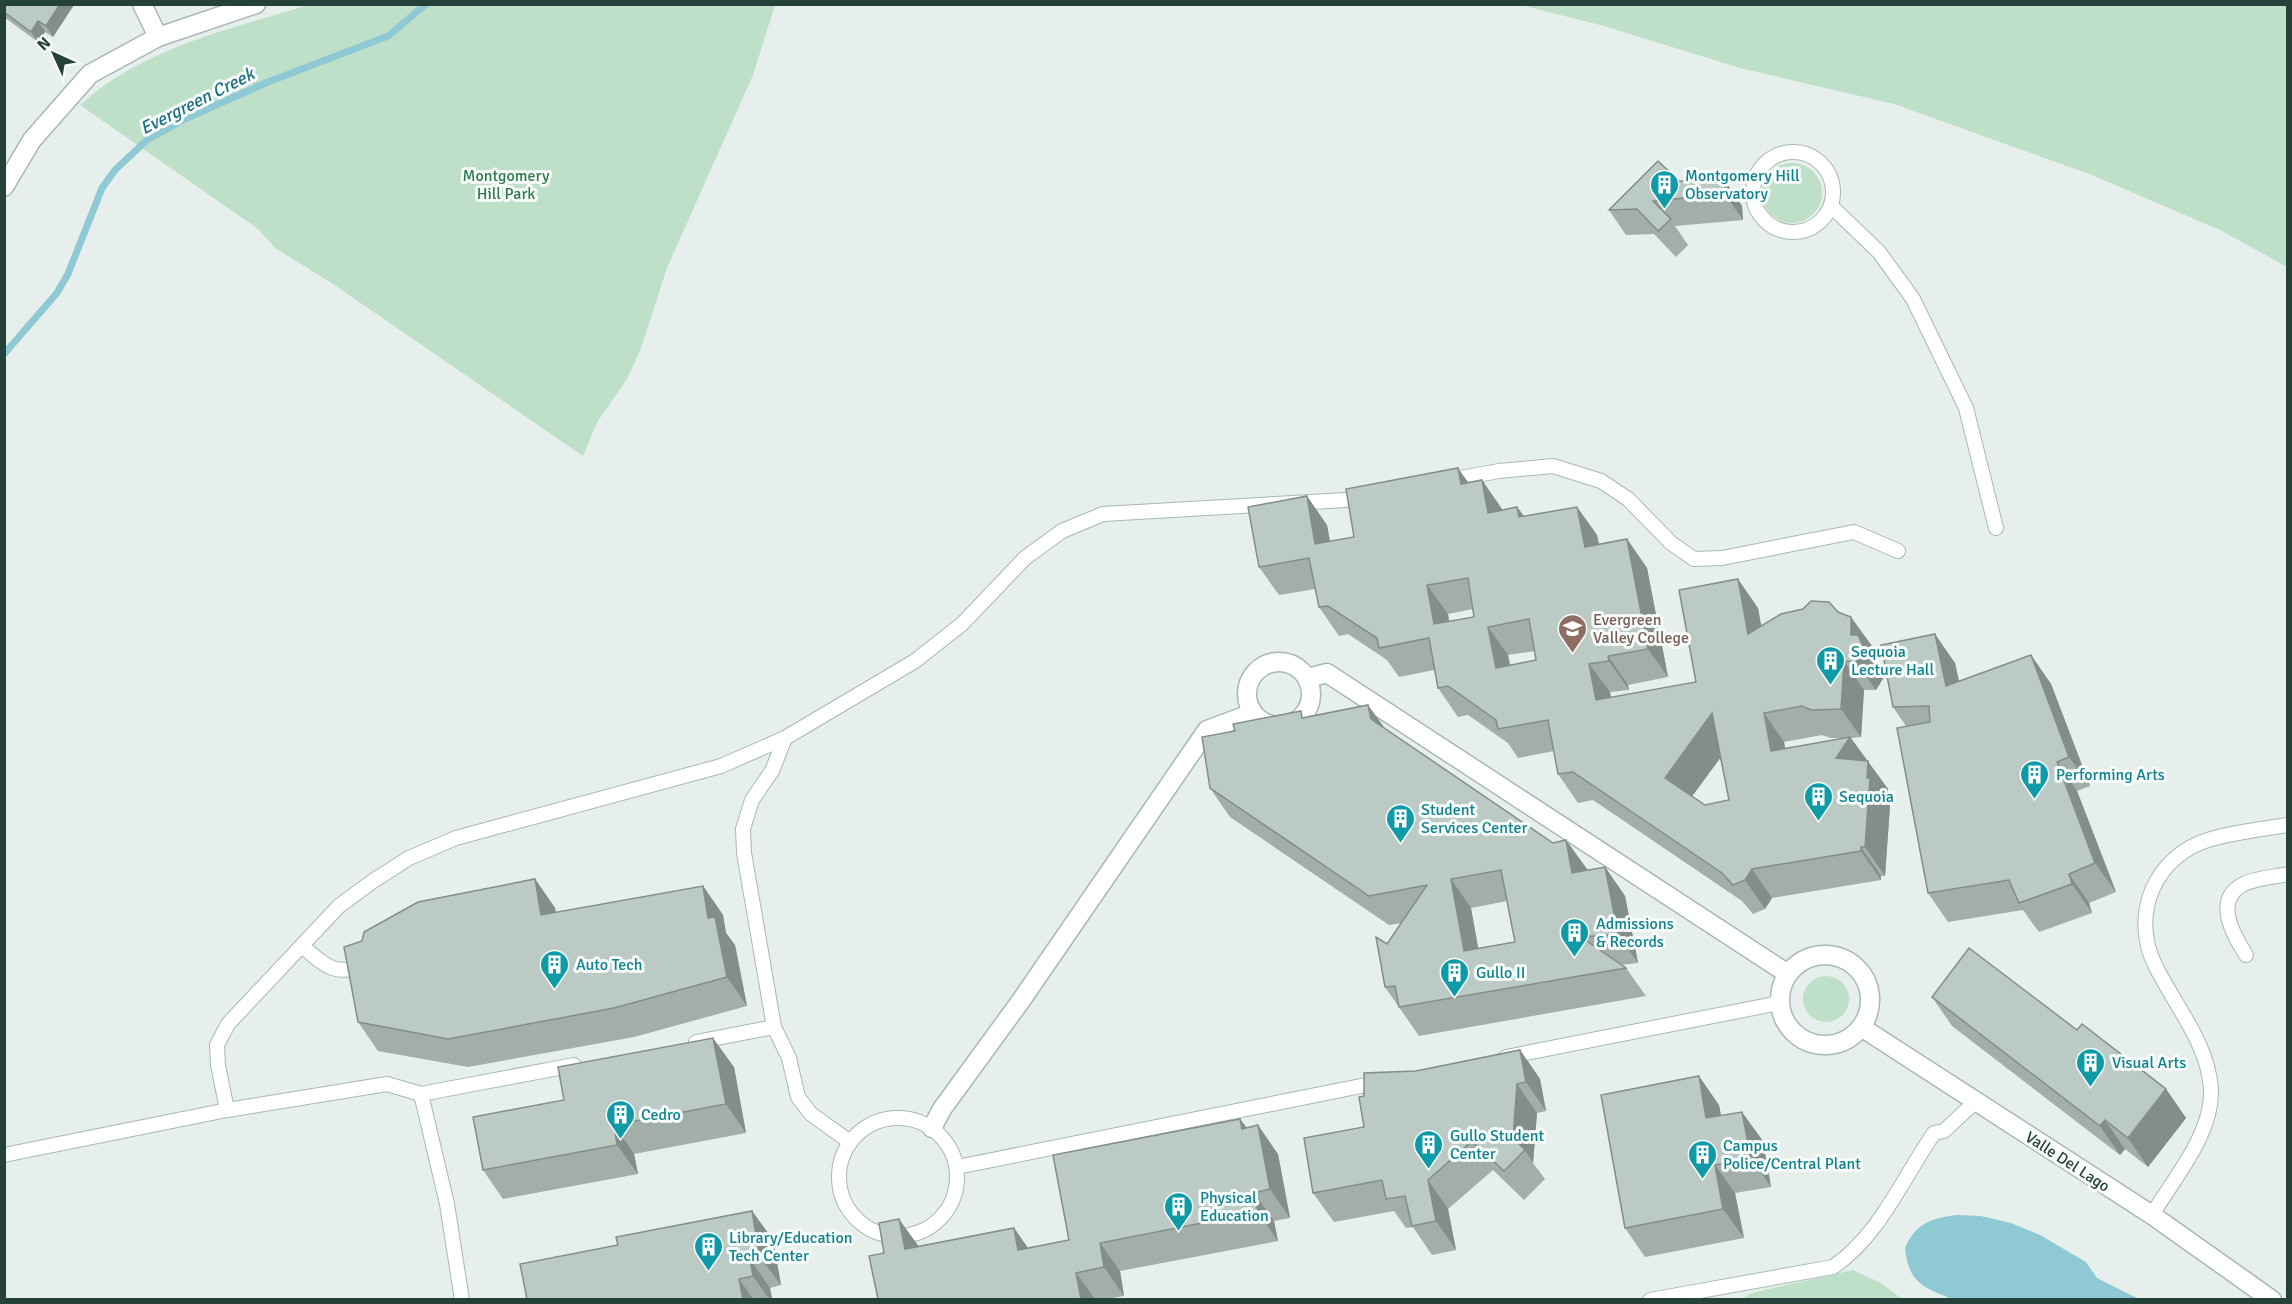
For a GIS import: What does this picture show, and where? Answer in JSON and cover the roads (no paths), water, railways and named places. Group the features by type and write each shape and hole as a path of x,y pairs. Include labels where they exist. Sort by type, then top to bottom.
{"street":[{"path":"142,4 158,37"},
{"path":"4,187 32,140 90,74 158,37 255,4"},
{"path":"1271,662 1293,664 1308,678 1311,699 1308,709 1292,723 1271,725 1253,713 1247,694 1248,683 1262,666 1271,662"},
{"path":"1308,678 1327,673 1788,974"},
{"path":"932,1128 942,1109 1020,1002 1207,730 1253,713"},
{"path":"1824,954 1839,957 1851,963 1862,973 1868,986 1870,1000 1868,1014 1861,1027 1850,1038 1835,1044 1820,1045 1804,1041 1787,1025 1779,1003 1781,988 1788,974 1797,964 1824,954"},
{"name":"Valle Del Lago","path":"1861,1027 2151,1215 2272,1299"}],"lane":[{"path":"1791,152 1805,153 1817,159 1829,175 1834,193 1832,206 1824,219 1813,228 1799,233 1785,232 1771,227 1760,217 1754,204 1752,189 1756,175 1764,163 1777,155 1791,152"},
{"path":"1832,206 1879,252 1913,299 1966,408 1996,528"},
{"path":"1433,483 1499,471 1553,466 1601,482 1628,498 1671,543 1694,559 1722,558 1854,532 1898,550"},
{"path":"227,1110 218,1065 218,1046 228,1024 339,906 373,880 418,854 456,838 721,766 785,738 915,661 962,624 1025,558 1062,531 1103,514 1346,500 1378,494"},
{"path":"785,738 772,771 752,800 742,829 774,1027 789,1058 798,1097 811,1114 850,1142"},
{"path":"2151,1215 2199,1137 2208,1116 2211,1090 2207,1065 2197,1040 2148,947 2145,908 2151,888 2164,868 2182,853 2210,839 2288,825"},
{"path":"2246,955 2232,933 2228,913 2229,898 2241,885 2288,874"},
{"path":"302,946 327,967 345,972 375,963"},
{"path":"1492,1060 1779,1003"},
{"path":"682,1044 774,1027"},
{"path":"4,1155 227,1110 387,1084 421,1094 590,1062"},
{"path":"957,1167 1399,1079"},
{"path":"421,1094 447,1204 462,1299"},
{"path":"1650,1299 1833,1267 1846,1258 1869,1234 1934,1133 1944,1131 1975,1101"},
{"path":"897,1117 915,1120 932,1128 948,1145 957,1167 957,1188 949,1208 934,1224 916,1234 895,1237 874,1232 856,1220 844,1203 838,1182 840,1161 850,1142 863,1129 879,1121 897,1117"}],"water":[{"path":"1957,1215 1981,1216 2011,1223 2040,1235 2086,1262 2097,1278 2139,1299 1952,1300 1917,1280 1910,1269 1905,1248 1914,1233 1926,1223"}],"waterway":[{"name":"Evergreen Creek","path":"4,354 57,293 68,274 102,188 115,170 147,140 185,119 268,82 388,36 426,4"}],"place":[{"name":"Montgomery Hill Observatory","path":"1664,210"},
{"name":"Evergreen Valley College","path":"1572,654"},
{"name":"Sequoia Lecture Hall","path":"1830,686"},
{"name":"Performing Arts","path":"2035,800"},
{"name":"Sequoia","path":"1818,822"},
{"name":"Student Services Center","path":"1400,844"},
{"name":"Admissions & Records","path":"1575,958"},
{"name":"Auto Tech","path":"555,990"},
{"name":"Gullo II","path":"1455,998"},
{"name":"Visual Arts","path":"2091,1088"},
{"name":"Cedro","path":"620,1140"},
{"name":"Gullo Student Center","path":"1429,1170"},
{"name":"Campus Police/Central Plant","path":"1702,1180"},
{"name":"Physical Education","path":"1179,1232"},
{"name":"Library/Education Tech Center","path":"708,1272"}],"park label":[{"name":"Montgomery Hill Park","path":"506,184"}]}
